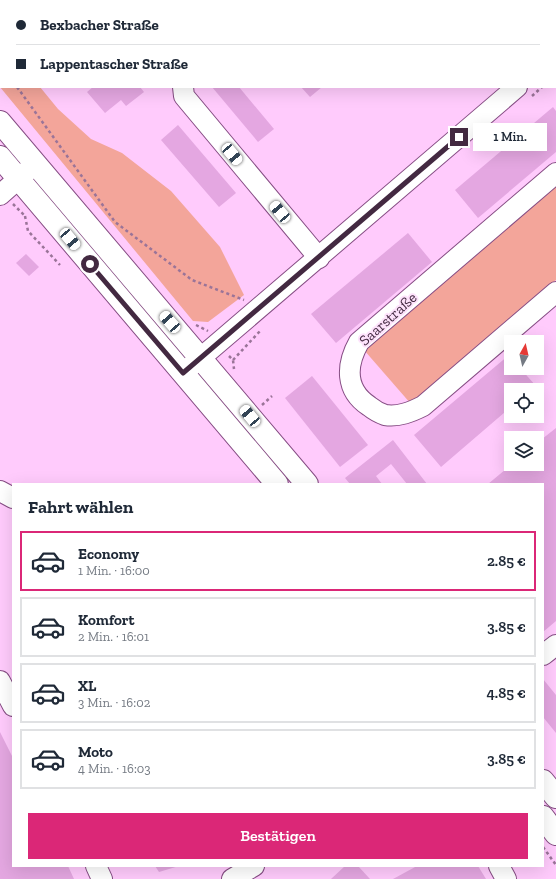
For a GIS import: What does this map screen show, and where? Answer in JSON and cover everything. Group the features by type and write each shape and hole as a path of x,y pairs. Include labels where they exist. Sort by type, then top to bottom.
{"main road":[{"path":"0,122 306,483"},
{"path":"0,157 276,483"},
{"path":"544,782 556,797"},
{"path":"544,818 556,834"}],"street":[{"path":"183,88 184,96 318,258"},
{"path":"183,373 516,88"},
{"path":"0,195 36,164"},
{"name":"Saarstraße","path":"556,173 360,342 350,360 348,372 351,385 356,394 364,403 376,412 385,415 412,412 423,406 556,292"},
{"path":"0,491 12,497"},
{"path":"544,654 556,645"},
{"path":"0,681 12,704"},
{"path":"96,867 102,879"},
{"path":"232,879 252,867"},
{"path":"500,867 506,879"}],"path":[{"path":"19,88 115,222 192,280 261,307"},
{"path":"25,216 28,231 60,266"},
{"path":"544,848 556,865"}],"shaded area":[{"path":"1,88 41,88 58,109 91,139 122,153 171,191 220,247 244,295 208,322 193,321"},
{"path":"556,186 556,280 411,404 364,350"}],"building":[{"path":"92,88 141,88 144,92 126,106 121,100 105,113 87,92"},
{"path":"213,88 240,88 274,129 258,142"},
{"path":"302,88 321,88 310,97"},
{"path":"553,107 556,111 556,152 478,218 455,190"},
{"path":"178,125 236,193 219,207 161,140"},
{"path":"408,233 432,262 336,343 311,314"},
{"path":"26,254 39,267 29,276 16,263"},
{"path":"504,359 504,375 526,375 533,383 504,383 504,413 441,467 414,435"},
{"path":"312,376 368,445 340,467 285,398"},
{"path":"556,428 556,621 544,631 544,483 489,483 504,471 544,471 544,437"},
{"path":"393,440 426,483 406,483 391,464 376,476 381,483 349,483 345,478"},
{"path":"544,680 556,695 556,733 544,718"},
{"path":"0,732 12,756 12,867 68,867 74,879 0,879"},
{"path":"156,867 176,867 159,872"},
{"path":"344,867 359,867 370,879 331,879"},
{"path":"415,867 479,867 486,879 393,879"}],"route":[{"path":"90,264 183,373 459,137"}]}
